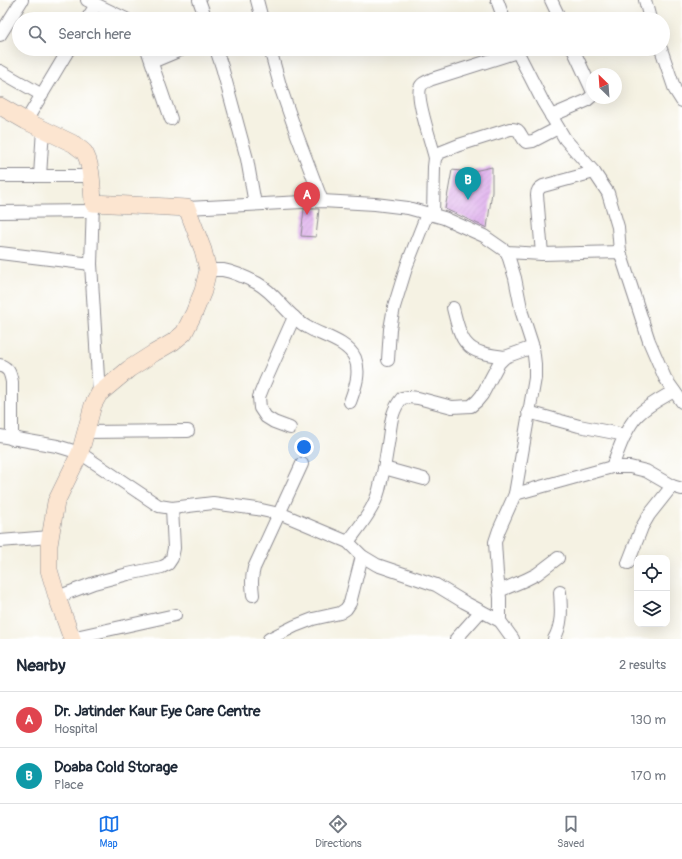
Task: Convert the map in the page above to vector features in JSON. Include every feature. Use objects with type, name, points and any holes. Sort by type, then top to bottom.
[{"type":"street","points":[[14,12],[22,0]]},
{"type":"street","points":[[199,0],[203,12]]},
{"type":"street","points":[[257,0],[260,12]]},
{"type":"street","points":[[497,0],[501,12]]},
{"type":"street","points":[[551,0],[557,12]]},
{"type":"street","points":[[645,0],[648,12]]},
{"type":"street","points":[[91,12],[97,3],[113,12]]},
{"type":"street","points":[[0,35],[12,16]]},
{"type":"street","points":[[26,121],[65,56]]},
{"type":"street","points":[[150,56],[171,119]]},
{"type":"street","points":[[152,62],[166,56]]},
{"type":"street","points":[[218,56],[248,159],[255,204]]},
{"type":"street","points":[[272,56],[283,96],[322,201]]},
{"type":"street","points":[[388,360],[390,328],[394,307],[407,265],[430,215],[435,158],[420,103],[420,87],[423,83],[432,79],[501,56]]},
{"type":"street","points":[[519,56],[542,102],[565,139],[594,172],[608,194],[618,227],[620,252],[649,341],[665,378],[682,402]]},
{"type":"street","points":[[576,56],[586,77]]},
{"type":"street","points":[[663,56],[675,90],[682,101]]},
{"type":"street","points":[[0,71],[42,95]]},
{"type":"street","points":[[551,116],[586,101]]},
{"type":"street","points":[[0,106],[80,148],[88,160],[93,207],[91,264],[99,394]]},
{"type":"street","points":[[435,158],[439,153],[448,149],[510,128],[517,129],[526,142],[533,141],[558,128]]},
{"type":"street","points":[[40,176],[43,129]]},
{"type":"street","points":[[542,254],[537,191],[539,188],[594,172]]},
{"type":"street","points":[[0,176],[90,176]]},
{"type":"street","points":[[0,212],[93,207],[187,208],[322,201],[375,204],[408,208],[444,218],[484,236],[507,252],[542,254],[620,252]]},
{"type":"street","points":[[176,615],[72,638],[49,570],[49,545],[56,502],[80,453],[93,405],[99,394],[130,369],[184,333],[203,291],[208,270],[187,208]]},
{"type":"street","points":[[500,621],[496,542],[499,530],[515,494],[535,378],[533,347],[522,313],[515,278],[507,252]]},
{"type":"street","points":[[0,253],[91,264]]},
{"type":"street","points":[[208,270],[223,270],[240,275],[257,283],[270,292],[294,318],[307,327],[344,345],[350,350],[355,357],[358,375],[350,402]]},
{"type":"street","points":[[453,308],[466,344],[482,353],[506,357]]},
{"type":"street","points":[[290,428],[274,422],[266,417],[260,408],[260,397],[264,382],[294,318]]},
{"type":"street","points":[[348,542],[375,502],[384,468],[390,423],[394,408],[402,398],[418,398],[452,407],[471,406],[482,395],[499,363],[506,357],[533,347]]},
{"type":"street","points":[[0,365],[6,368],[11,374],[12,438]]},
{"type":"street","points":[[612,467],[625,434],[639,414],[674,391]]},
{"type":"street","points":[[528,412],[580,426],[625,434]]},
{"type":"street","points":[[85,432],[188,431]]},
{"type":"street","points":[[0,436],[57,446],[80,453],[159,506],[172,508],[213,503],[257,509],[279,514],[348,542],[362,556],[377,565],[436,585],[500,621],[513,639]]},
{"type":"street","points":[[253,595],[251,582],[254,568],[302,464]]},
{"type":"street","points":[[515,494],[612,467],[630,467],[646,472],[677,488],[649,515],[642,527],[628,563]]},
{"type":"street","points":[[384,468],[424,479]]},
{"type":"street","points":[[57,597],[94,583],[162,567],[168,564],[172,558],[174,548],[172,508]]},
{"type":"street","points":[[0,541],[50,536]]},
{"type":"street","points":[[269,639],[295,626],[313,619],[340,613],[346,609],[350,604],[362,556]]},
{"type":"street","points":[[499,591],[537,574],[558,558]]},
{"type":"street","points":[[554,639],[561,620],[560,592]]},
{"type":"street","points":[[456,639],[481,611]]},
{"type":"building","points":[[492,167],[492,192],[487,228],[445,209],[452,170],[469,172]]},
{"type":"building","points":[[304,209],[319,209],[316,237],[301,236]]},
{"type":"place","name":"Doaba Cold Storage","points":[[468,200]]},
{"type":"place","name":"Dr. Jatinder Kaur Eye Care Centre","points":[[307,215]]}]
